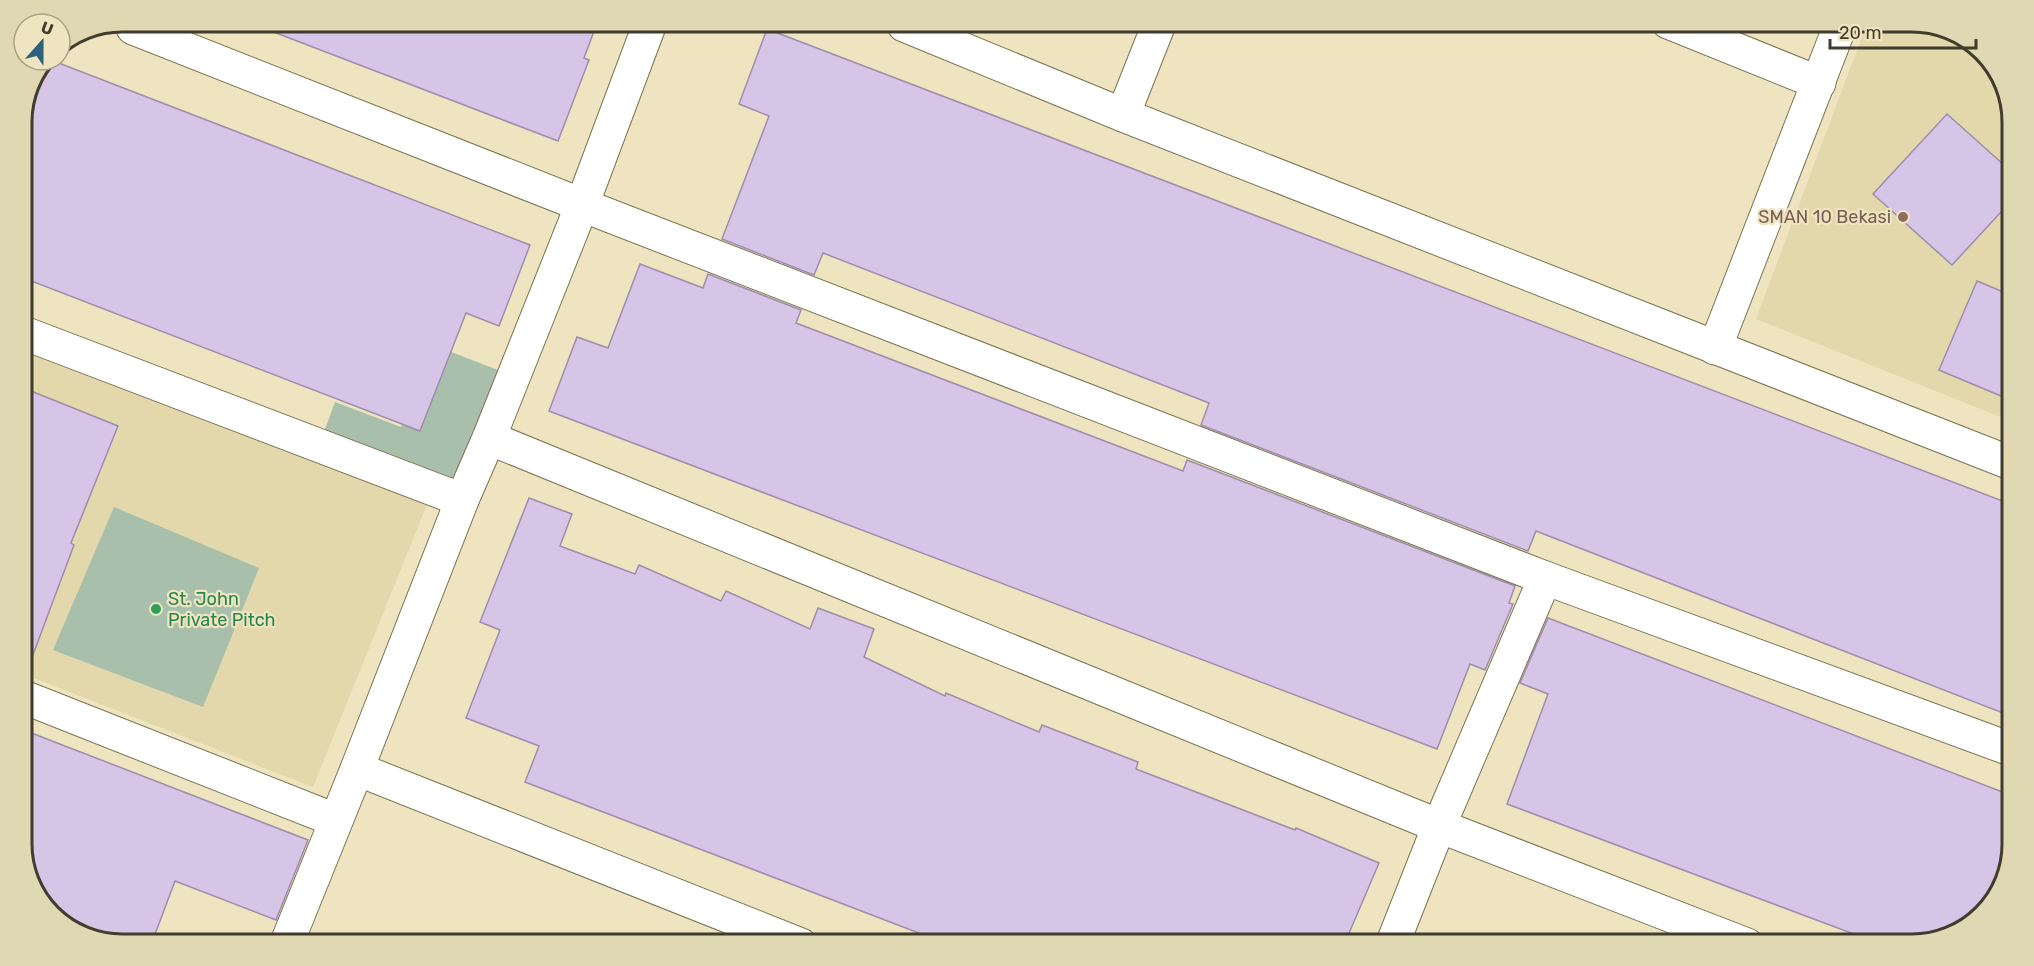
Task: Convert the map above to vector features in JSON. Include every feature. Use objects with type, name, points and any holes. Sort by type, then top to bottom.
[{"type":"street","points":[[143,32],[582,206],[1545,578],[2002,746]]},
{"type":"street","points":[[290,934],[462,500],[582,206],[647,32]]},
{"type":"street","points":[[921,32],[1123,115],[2002,460]]},
{"type":"street","points":[[1123,115],[1156,32]]},
{"type":"street","points":[[1693,32],[1819,83]]},
{"type":"street","points":[[1715,348],[1838,32]]},
{"type":"street","points":[[32,336],[462,500]]},
{"type":"street","points":[[489,438],[1439,826],[1719,934]]},
{"type":"street","points":[[1396,934],[1439,826],[1545,578]]},
{"type":"street","points":[[32,700],[335,820]]},
{"type":"street","points":[[357,769],[773,934]]},
{"type":"shaded area","name":"SMAN 10 Bekasi","points":[[1864,32],[1924,32],[1952,41],[1972,54],[1993,82],[2001,104],[2002,116],[2002,418],[1756,319]]},
{"type":"shaded area","points":[[32,351],[428,502],[313,787],[32,677]]},
{"type":"green space","points":[[433,345],[503,372],[457,492],[321,440],[335,402],[401,427]]},
{"type":"green space","name":"St. John Private Pitch","points":[[114,507],[259,568],[203,707],[53,650]]},
{"type":"building","points":[[274,32],[594,32],[584,58],[589,60],[558,141]]},
{"type":"building","points":[[766,32],[775,32],[2002,501],[2002,713],[1536,531],[1528,551],[1201,425],[1209,403],[823,253],[814,275],[722,239],[769,116],[739,104]]},
{"type":"building","points":[[72,68],[530,245],[499,326],[466,313],[420,431],[32,281],[32,116],[38,87],[47,72],[72,72]]},
{"type":"building","points":[[1947,114],[2002,163],[2002,211],[1952,265],[1873,194]]},
{"type":"building","points":[[640,264],[703,288],[708,274],[801,310],[796,323],[1183,471],[1187,460],[1515,586],[1509,603],[1513,604],[1485,670],[1470,664],[1437,749],[549,411],[577,337],[608,348]]},
{"type":"building","points":[[1977,281],[2002,291],[2002,396],[1939,370]]},
{"type":"building","points":[[32,391],[118,426],[71,543],[74,545],[32,657]]},
{"type":"building","points":[[529,498],[572,514],[560,546],[635,574],[639,565],[721,601],[726,591],[810,629],[818,608],[874,629],[864,657],[945,696],[946,693],[1039,732],[1042,725],[1138,762],[1136,769],[1295,830],[1296,828],[1379,863],[1349,934],[921,934],[525,782],[539,746],[466,718],[500,630],[480,622]]},
{"type":"building","points":[[1548,618],[2002,792],[2002,844],[1998,873],[1980,904],[1952,925],[1924,934],[1854,934],[1507,804],[1548,694],[1520,683]]},
{"type":"building","points":[[32,733],[308,840],[276,920],[175,881],[155,934],[110,934],[98,931],[72,919],[54,904],[41,884],[33,862]]},
{"type":"place","name":"SMAN 10 Bekasi","points":[[1903,217]]},
{"type":"place","name":"St. John Private Pitch","points":[[156,609]]}]
